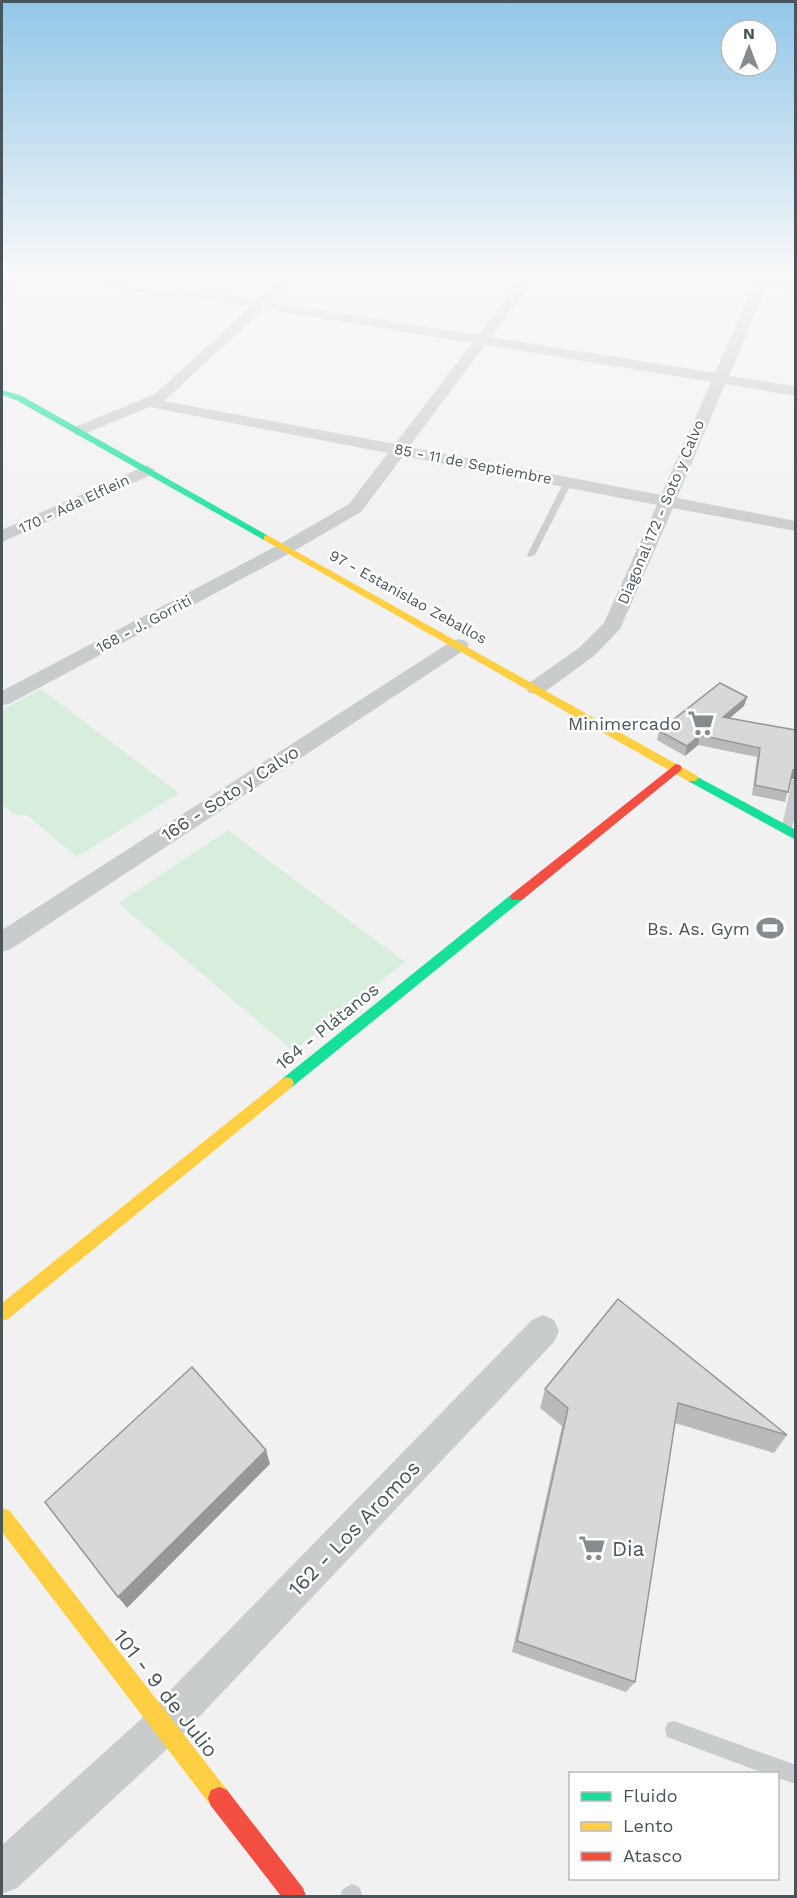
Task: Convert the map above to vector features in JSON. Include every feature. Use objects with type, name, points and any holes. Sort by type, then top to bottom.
[{"type":"street","points":[[78,431],[151,403],[195,364]]},
{"type":"street","name":"168 - J. Gorriti","points":[[2,699],[286,548],[355,508],[466,364]]},
{"type":"street","points":[[629,364],[795,391]]},
{"type":"street","name":"Diagonal 172 - Soto y Calvo","points":[[536,688],[604,638],[613,625],[725,364]]},
{"type":"street","name":"97 - Estanislao Zeballos","points":[[2,392],[19,398],[78,431],[791,834]]},
{"type":"street","name":"85 - 11 de Septiembre","points":[[151,403],[795,526]]},
{"type":"street","name":"170 - Ada Elflein","points":[[2,537],[147,470]]},
{"type":"street","name":"166 - Soto y Calvo","points":[[2,942],[459,645]]},
{"type":"street","name":"164 - Plátanos","points":[[2,1313],[676,768]]},
{"type":"street","name":"162 - Los Aromos","points":[[2,1873],[165,1725],[543,1331]]},
{"type":"street","name":"101 - 9 de Julio","points":[[2,1517],[295,1896]]},
{"type":"lane","points":[[531,555],[568,482]]},
{"type":"lane","points":[[791,834],[795,783]]},
{"type":"lane","points":[[674,1730],[795,1775]]},
{"type":"green space","points":[[41,689],[179,793],[77,857],[28,816],[14,814],[2,804],[2,710]]},
{"type":"green space","points":[[228,830],[405,962],[293,1051],[118,903]]},
{"type":"building","points":[[720,683],[747,697],[723,717],[795,730],[795,769],[788,792],[755,785],[760,748],[700,735],[687,746],[659,731]]},
{"type":"building","name":"Dia","points":[[618,1299],[787,1435],[678,1403],[635,1682],[517,1641],[568,1408],[545,1389]]},
{"type":"building","points":[[192,1367],[266,1450],[118,1597],[45,1502]]},
{"type":"traffic: fast","points":[[2,392],[19,398],[267,538]]},
{"type":"traffic: fast","points":[[692,778],[796,836]]},
{"type":"traffic: fast","points":[[287,1083],[517,897]]},
{"type":"traffic: slow","points":[[267,538],[692,778]]},
{"type":"traffic: slow","points":[[2,1313],[287,1083]]},
{"type":"traffic: slow","points":[[2,1517],[219,1798]]},
{"type":"traffic: jam","points":[[517,897],[676,768]]},
{"type":"traffic: jam","points":[[219,1798],[295,1896]]},
{"type":"place","name":"Minimercado","points":[[701,723]]},
{"type":"place","name":"Bs. As. Gym","points":[[770,928]]},
{"type":"place","name":"Dia","points":[[592,1548]]}]
